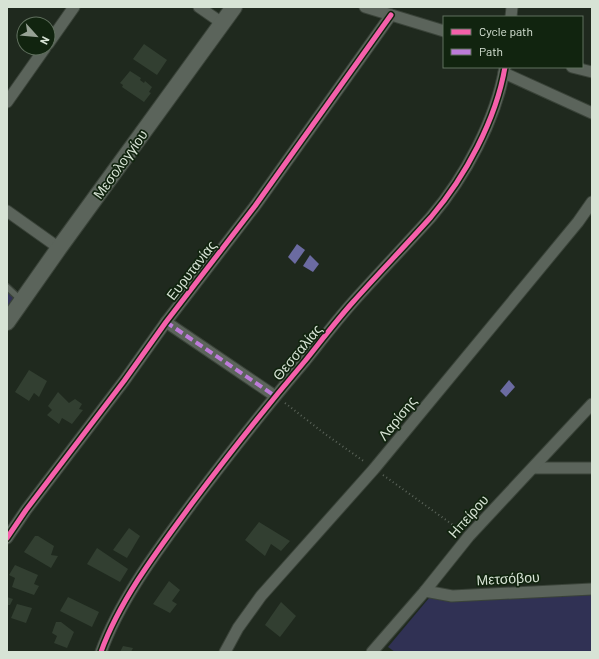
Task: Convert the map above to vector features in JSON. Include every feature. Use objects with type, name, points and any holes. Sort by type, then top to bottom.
[{"type":"street","points":[[56,33],[74,7]]},
{"type":"street","points":[[199,7],[222,23]]},
{"type":"street","name":"Μεσολογγίου","points":[[7,322],[234,7]]},
{"type":"street","points":[[365,7],[443,31]]},
{"type":"street","name":"Ευρυτανίας","points":[[7,538],[26,510],[124,381],[166,322],[255,206],[392,15]]},
{"type":"street","points":[[7,102],[39,56]]},
{"type":"street","points":[[576,68],[592,72]]},
{"type":"street","points":[[504,70],[592,113]]},
{"type":"street","name":"Θεσσαλίας","points":[[101,652],[118,614],[159,548],[214,473],[352,303],[431,217],[447,196],[468,164],[484,132],[496,99],[504,70]]},
{"type":"street","name":"Λαρίσης","points":[[225,652],[238,628],[261,596],[374,469],[578,222],[592,202]]},
{"type":"street","points":[[7,211],[59,248]]},
{"type":"street","points":[[166,322],[276,396]]},
{"type":"street","name":"Ηπείρου","points":[[378,650],[469,536],[592,404]]},
{"type":"street","points":[[533,468],[592,468]]},
{"type":"street","name":"Μετσόβου","points":[[425,591],[452,596],[592,589]]},
{"type":"lane","points":[[7,287],[22,301]]},
{"type":"shaded area","points":[[297,244],[305,250],[295,264],[288,257]]},
{"type":"shaded area","points":[[310,255],[319,264],[313,272],[303,266]]},
{"type":"shaded area","points":[[7,290],[18,297],[7,311]]},
{"type":"shaded area","points":[[509,380],[515,387],[506,397],[500,391]]},
{"type":"shaded area","points":[[592,595],[592,652],[395,652],[388,647],[429,598]]},
{"type":"building","points":[[144,44],[167,60],[157,75],[133,59]]},
{"type":"building","points":[[130,71],[141,78],[140,80],[144,83],[145,81],[152,87],[149,92],[151,93],[144,102],[122,87],[123,85],[120,83]]},
{"type":"building","points":[[29,370],[47,381],[39,397],[34,393],[29,401],[15,392]]},
{"type":"building","points":[[58,392],[69,403],[75,399],[82,404],[79,409],[83,410],[72,424],[62,418],[59,424],[47,415],[52,410],[48,406]]},
{"type":"building","points":[[259,522],[290,541],[281,551],[271,544],[265,556],[245,540]]},
{"type":"building","points":[[129,528],[140,536],[127,558],[113,550]]},
{"type":"building","points":[[35,536],[38,536],[54,546],[51,555],[58,556],[51,568],[24,552]]},
{"type":"building","points":[[97,548],[128,569],[120,582],[87,564]]},
{"type":"building","points":[[15,565],[38,575],[34,584],[39,586],[34,595],[12,587],[15,578],[9,575]]},
{"type":"building","points":[[169,581],[180,590],[172,601],[177,604],[170,613],[153,604]]},
{"type":"building","points":[[7,597],[13,599],[10,605],[7,605]]},
{"type":"building","points":[[68,597],[99,612],[92,627],[60,611]]},
{"type":"building","points":[[281,602],[296,616],[280,637],[265,625]]},
{"type":"building","points":[[17,604],[32,608],[26,623],[11,618]]},
{"type":"building","points":[[56,622],[61,622],[74,632],[67,648],[54,643],[57,636],[52,633]]},
{"type":"building","points":[[123,646],[133,648],[131,652],[120,652]]},
{"type":"marked path","points":[[166,322],[275,396]]},
{"type":"cycle path","points":[[7,538],[26,510],[124,381],[166,322],[255,206],[391,15]]},
{"type":"cycle path","points":[[101,652],[109,632],[142,574],[167,537],[234,448],[362,291],[431,217],[456,184],[487,127],[501,87],[505,68]]}]
